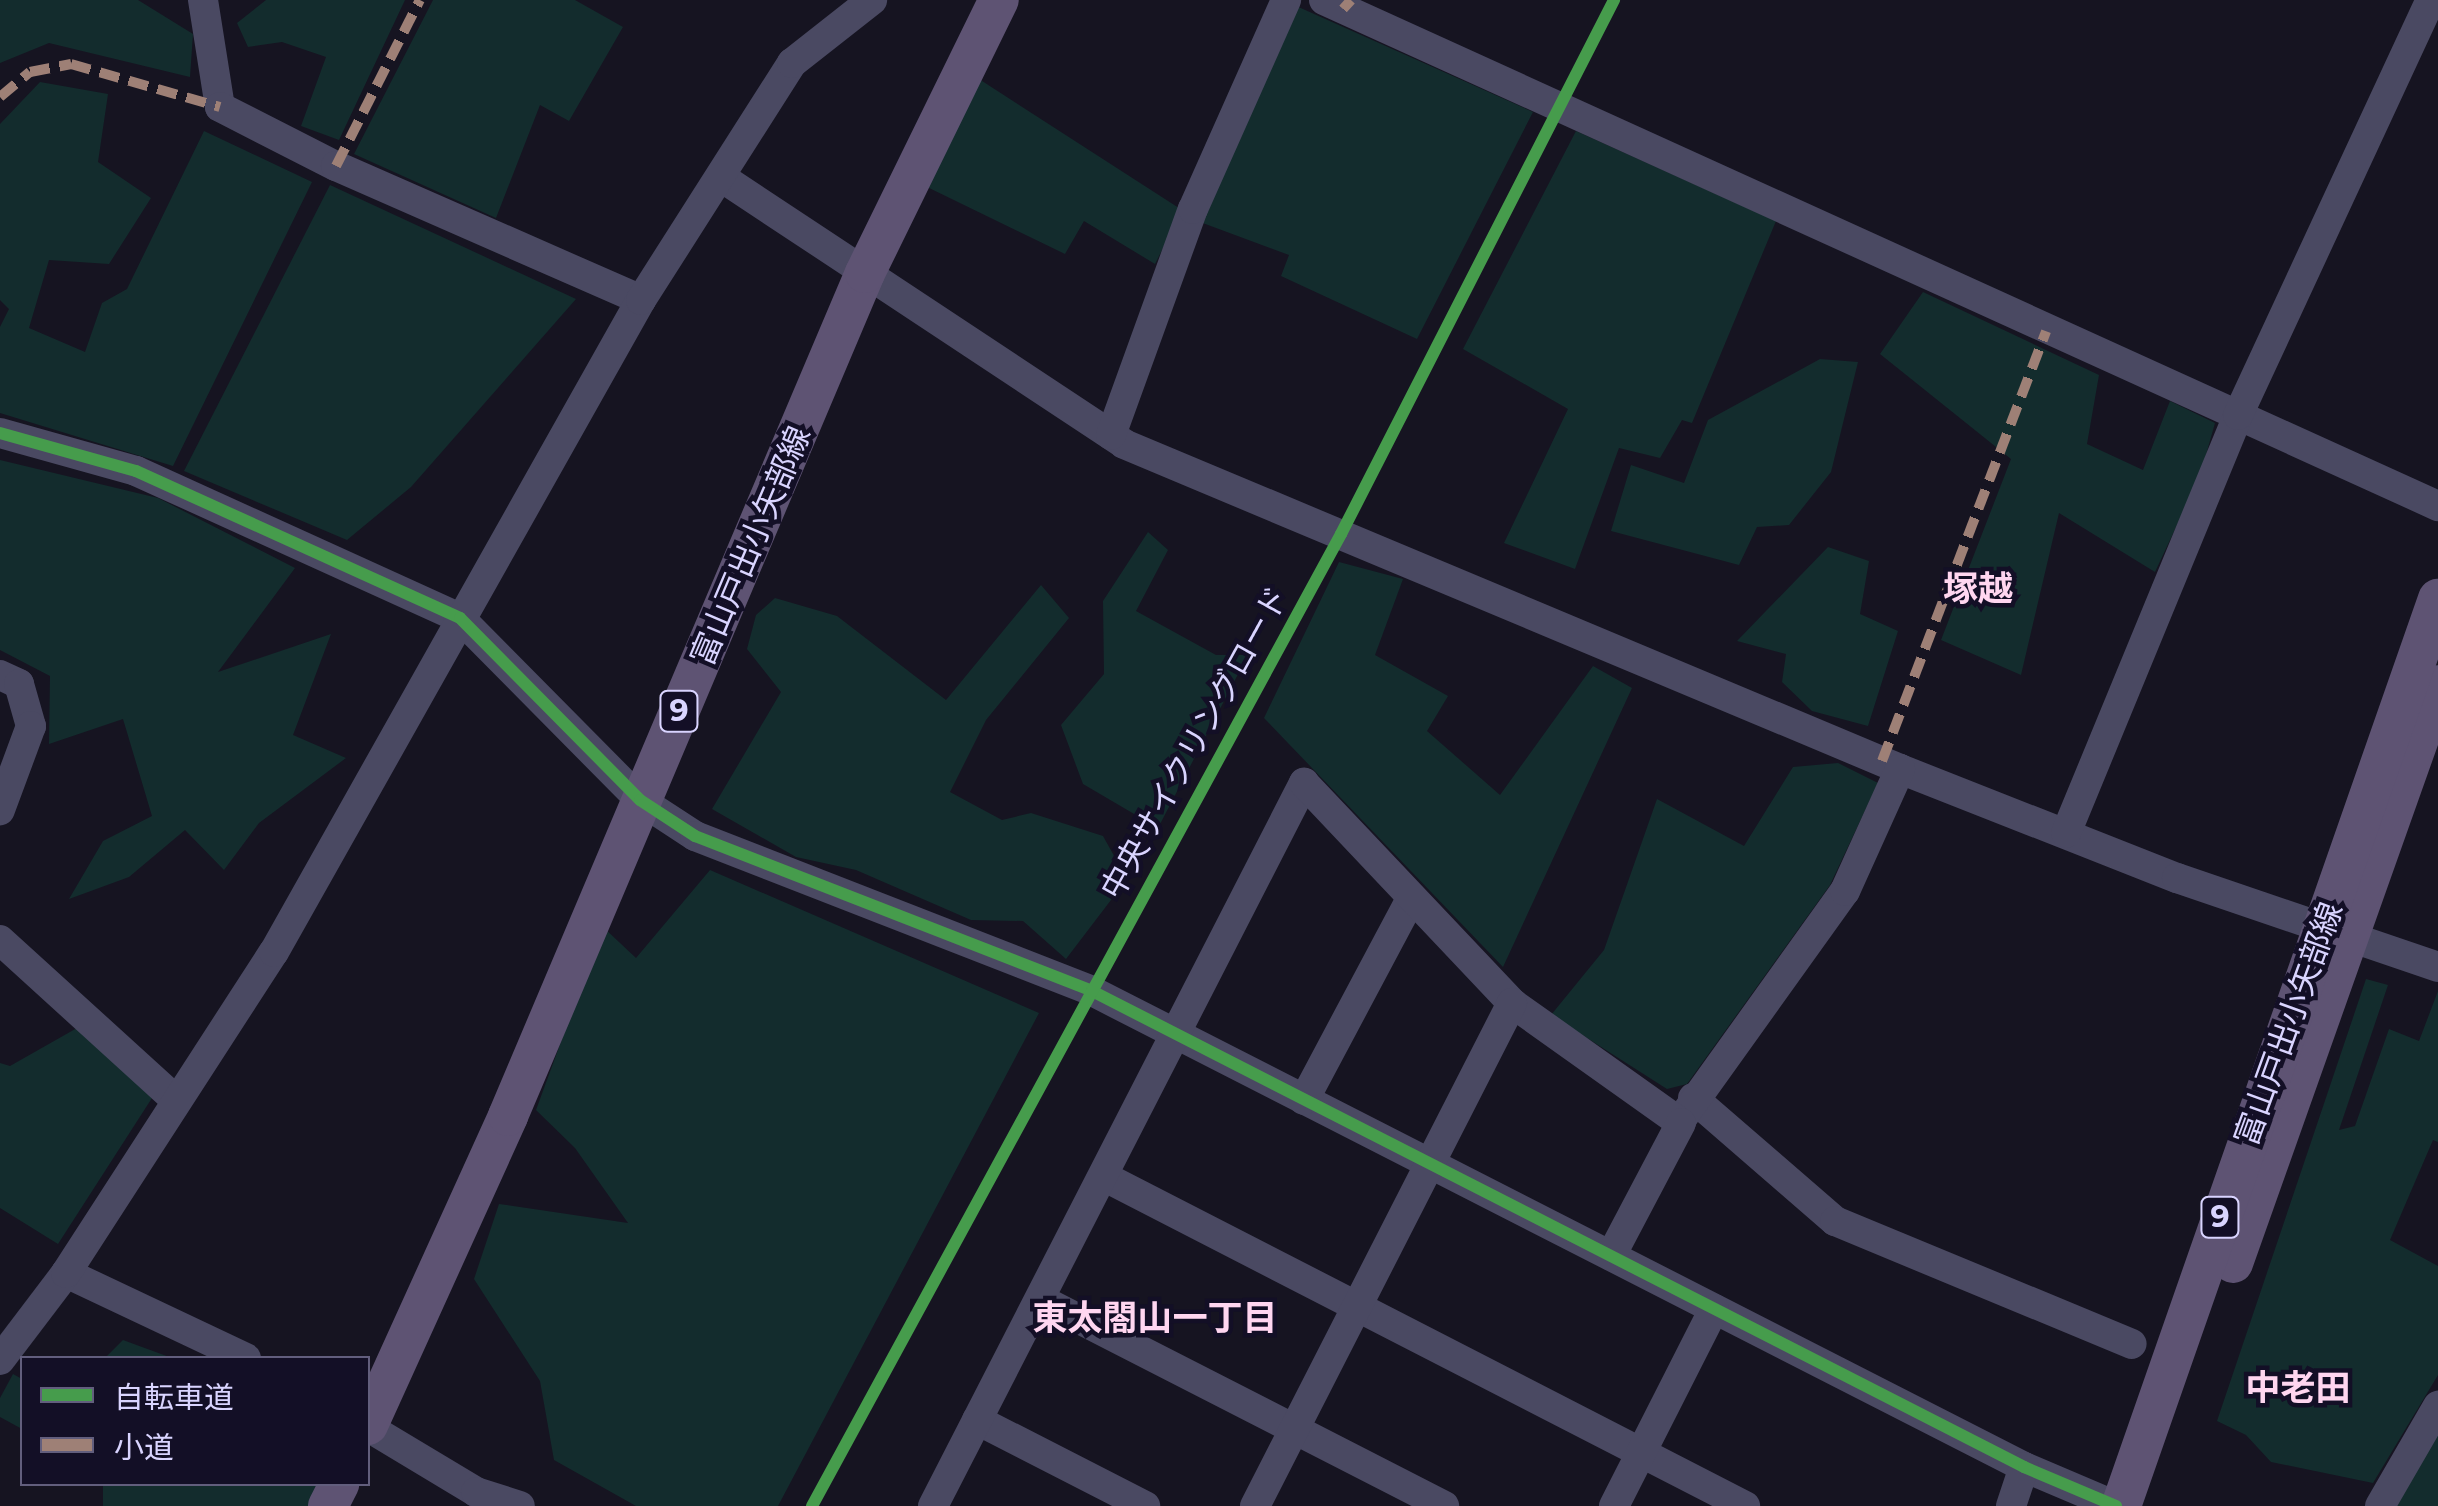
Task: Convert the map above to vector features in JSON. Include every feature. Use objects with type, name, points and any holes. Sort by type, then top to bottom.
[{"type":"main road","name":"富山戸出小矢部線","points":[[370,1422],[508,1116],[865,274],[999,0]]},
{"type":"main road","name":"富山戸出小矢部線","points":[[2145,1506],[2338,932],[2438,600]]},
{"type":"main road","name":"富山戸出小矢部線","points":[[2119,1506],[2338,932],[2438,685]]},
{"type":"street","points":[[202,0],[220,107],[336,166],[641,300]]},
{"type":"street","points":[[0,1360],[66,1273],[175,1099],[274,952],[641,300],[792,63],[872,0]]},
{"type":"street","points":[[1111,435],[1193,209],[1286,0]]},
{"type":"street","points":[[1324,0],[2438,506]]},
{"type":"street","points":[[2066,833],[2238,415],[2430,0]]},
{"type":"street","points":[[721,177],[1111,435],[1900,769],[2438,967]]},
{"type":"street","points":[[0,433],[136,472],[460,618],[640,800],[696,836],[1092,991],[2024,1467],[2119,1506]]},
{"type":"street","points":[[0,674],[18,684],[31,726],[0,810]]},
{"type":"street","points":[[1612,1256],[1686,1110],[1845,890],[1900,769]]},
{"type":"street","points":[[934,1506],[1304,783],[1512,1003],[1686,1110],[1835,1221],[2132,1344]]},
{"type":"street","points":[[1304,1100],[1412,899]]},
{"type":"street","points":[[0,940],[175,1099]]},
{"type":"street","points":[[1256,1506],[1512,1003]]},
{"type":"street","points":[[1103,1176],[1745,1506]]},
{"type":"street","points":[[66,1273],[242,1356]]},
{"type":"street","points":[[1040,1299],[1444,1506]]},
{"type":"street","points":[[1614,1506],[1714,1308]]},
{"type":"street","points":[[2380,1506],[2438,1406]]},
{"type":"street","points":[[978,1420],[1146,1506]]},
{"type":"street","points":[[370,1427],[476,1492],[520,1506]]},
{"type":"street","points":[[2011,1506],[2024,1467]]},
{"type":"green space","points":[[0,0],[138,0],[193,34],[190,77],[49,43],[0,63]]},
{"type":"green space","points":[[266,0],[405,0],[339,140],[301,126],[326,57],[282,42],[248,47],[237,23]]},
{"type":"green space","points":[[433,0],[575,0],[623,27],[569,121],[540,105],[496,218],[354,154]]},
{"type":"green space","points":[[1294,5],[1533,112],[1417,339],[1281,276],[1289,255],[1200,222]]},
{"type":"green space","points":[[979,79],[1182,210],[1155,264],[1084,221],[1065,254],[925,186]]},
{"type":"green space","points":[[40,82],[108,94],[98,162],[151,198],[109,264],[49,260],[29,328],[85,352],[102,303],[127,289],[204,131],[312,182],[173,466],[0,413],[0,327],[9,309],[0,300],[0,124]]},
{"type":"green space","points":[[1576,131],[1776,221],[1692,423],[1682,420],[1660,458],[1619,448],[1575,569],[1504,543],[1568,409],[1463,349]]},
{"type":"green space","points":[[330,185],[576,299],[411,487],[347,540],[184,471]]},
{"type":"green space","points":[[1923,292],[2099,375],[2087,444],[2143,470],[2170,401],[2215,423],[2200,476],[2155,572],[2059,513],[2021,675],[1941,640],[2011,459],[1880,354]]},
{"type":"green space","points":[[1820,359],[1858,362],[1831,472],[1789,525],[1757,527],[1739,565],[1611,531],[1631,465],[1684,483],[1708,420]]},
{"type":"green space","points":[[0,460],[158,498],[295,568],[218,672],[331,634],[293,735],[346,758],[259,823],[224,870],[185,830],[129,877],[69,899],[103,841],[152,816],[123,719],[49,744],[50,676],[0,650]]},
{"type":"green space","points":[[1148,532],[1168,550],[1136,611],[1216,655],[1248,655],[1158,828],[1083,784],[1061,725],[1104,674],[1103,601]]},
{"type":"green space","points":[[1828,547],[1869,561],[1860,614],[1898,631],[1868,726],[1812,711],[1782,682],[1786,654],[1737,641]]},
{"type":"green space","points":[[1339,562],[1403,579],[1375,655],[1448,696],[1427,731],[1500,795],[1593,666],[1632,688],[1503,967],[1264,718]]},
{"type":"green space","points":[[1041,585],[1069,618],[986,720],[950,792],[1002,820],[1031,813],[1103,836],[1127,879],[1066,959],[1023,921],[971,920],[856,870],[796,857],[712,809],[781,692],[747,649],[756,615],[775,598],[837,616],[946,700]]},
{"type":"green space","points":[[1838,763],[1878,783],[1830,885],[1687,1084],[1667,1089],[1551,1015],[1604,950],[1657,799],[1744,846],[1793,767]]},
{"type":"green space","points":[[710,870],[1039,1013],[778,1506],[636,1506],[554,1460],[540,1381],[474,1279],[499,1204],[628,1223],[575,1148],[536,1110],[603,927],[636,958]]},
{"type":"green space","points":[[2366,979],[2388,985],[2339,1130],[2355,1126],[2389,1029],[2419,1041],[2438,991],[2438,1142],[2433,1140],[2390,1240],[2438,1266],[2438,1375],[2373,1483],[2271,1462],[2246,1435],[2217,1421]]},
{"type":"green space","points":[[77,1028],[152,1098],[58,1244],[0,1208],[0,1063],[10,1066]]},
{"type":"green space","points":[[123,1340],[167,1356],[107,1356]]},
{"type":"green space","points":[[13,1374],[20,1378],[20,1428],[0,1417],[0,1398]]},
{"type":"green space","points":[[2438,1424],[2438,1506],[2390,1506]]},
{"type":"green space","points":[[103,1486],[320,1486],[320,1506],[103,1506]]},
{"type":"marked path","points":[[336,166],[420,0]]},
{"type":"marked path","points":[[1343,9],[1351,0]]},
{"type":"marked path","points":[[0,97],[30,72],[71,64],[220,107]]},
{"type":"marked path","points":[[1882,761],[2046,331]]},
{"type":"cycle path","name":"中央サイクリングロード","points":[[812,1506],[1341,534],[1614,0]]},
{"type":"cycle path","points":[[0,433],[136,471],[460,618],[640,800],[695,836],[1092,991],[2024,1467],[2116,1506]]},
{"type":"district","name":"塚越","points":[[1978,589]]},
{"type":"district","name":"東太閤山一丁目","points":[[1155,1318]]},
{"type":"district","name":"中老田","points":[[2298,1388]]}]
